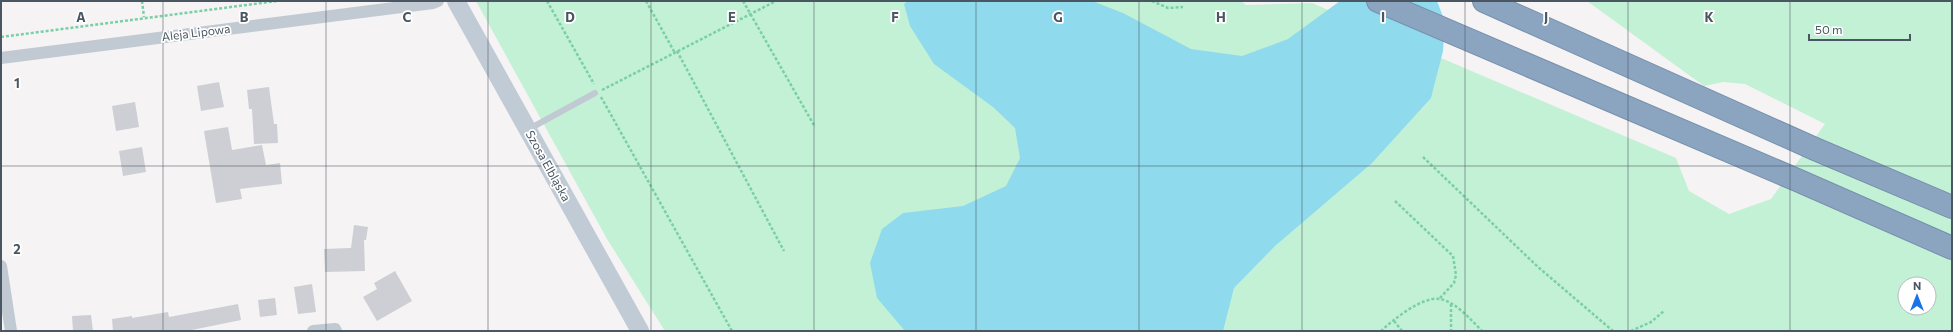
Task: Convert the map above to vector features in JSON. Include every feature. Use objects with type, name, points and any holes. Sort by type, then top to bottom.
[{"type":"highway","points":[[1378,1],[1790,176],[1952,248]]},
{"type":"highway","points":[[1484,1],[1807,146],[1952,208]]},
{"type":"main road","name":"Szosa Elbląska","points":[[456,1],[640,331]]},
{"type":"street","name":"Aleja Lipowa","points":[[1,58],[434,4],[438,1]]},
{"type":"street","points":[[1,266],[11,331]]},
{"type":"street","points":[[313,331],[335,329],[336,331]]},
{"type":"lane","points":[[528,130],[596,93]]},
{"type":"path","points":[[142,1],[144,17]]},
{"type":"path","points":[[1,37],[144,17],[277,1]]},
{"type":"path","points":[[547,1],[596,93],[732,331]]},
{"type":"path","points":[[646,1],[676,52],[784,251]]},
{"type":"path","points":[[744,1],[815,128]]},
{"type":"path","points":[[596,93],[776,1]]},
{"type":"path","points":[[1152,1],[1168,8],[1183,7]]},
{"type":"path","points":[[1423,157],[1538,267],[1613,331]]},
{"type":"path","points":[[1395,201],[1453,256],[1456,270],[1454,283],[1439,299]]},
{"type":"path","points":[[1381,331],[1394,320],[1416,306],[1430,299],[1439,299],[1451,304],[1470,318],[1482,331]]},
{"type":"path","points":[[1451,304],[1451,331]]},
{"type":"path","points":[[1630,331],[1651,322],[1664,311]]},
{"type":"path","points":[[1394,320],[1402,331]]},
{"type":"green space","points":[[476,1],[1241,1],[1246,5],[1312,3],[1676,158],[1689,191],[1729,214],[1771,199],[1825,124],[1745,84],[1723,82],[1704,86],[1587,1],[1952,1],[1952,331],[665,331],[607,239]]},
{"type":"water","points":[[908,1],[1092,1],[1123,13],[1191,49],[1242,56],[1288,39],[1340,1],[1437,1],[1445,22],[1443,51],[1431,98],[1372,163],[1275,246],[1234,288],[1223,331],[905,331],[877,298],[870,263],[882,229],[903,213],[963,206],[1006,186],[1020,158],[1015,128],[993,107],[934,64],[910,26],[904,4]]},
{"type":"building","points":[[219,82],[224,107],[201,111],[197,86]]},
{"type":"building","points":[[269,87],[274,124],[277,124],[278,143],[254,144],[252,109],[249,109],[247,90]]},
{"type":"building","points":[[135,102],[139,127],[116,131],[112,106]]},
{"type":"building","points":[[228,127],[232,150],[262,145],[266,165],[280,163],[282,184],[240,189],[242,199],[216,203],[204,131]]},
{"type":"building","points":[[142,147],[146,172],[123,176],[119,151]]},
{"type":"building","points":[[354,225],[368,227],[366,240],[364,240],[365,271],[325,272],[324,249],[351,248]]},
{"type":"building","points":[[395,271],[412,301],[377,321],[363,297],[377,289],[374,283]]},
{"type":"building","points":[[312,284],[316,312],[298,314],[294,287]]},
{"type":"building","points":[[275,298],[277,315],[260,317],[258,300]]},
{"type":"building","points":[[238,304],[241,320],[187,331],[113,331],[112,319],[132,316],[132,318],[168,312],[169,317]]},
{"type":"building","points":[[91,315],[93,331],[73,331],[72,316]]}]
